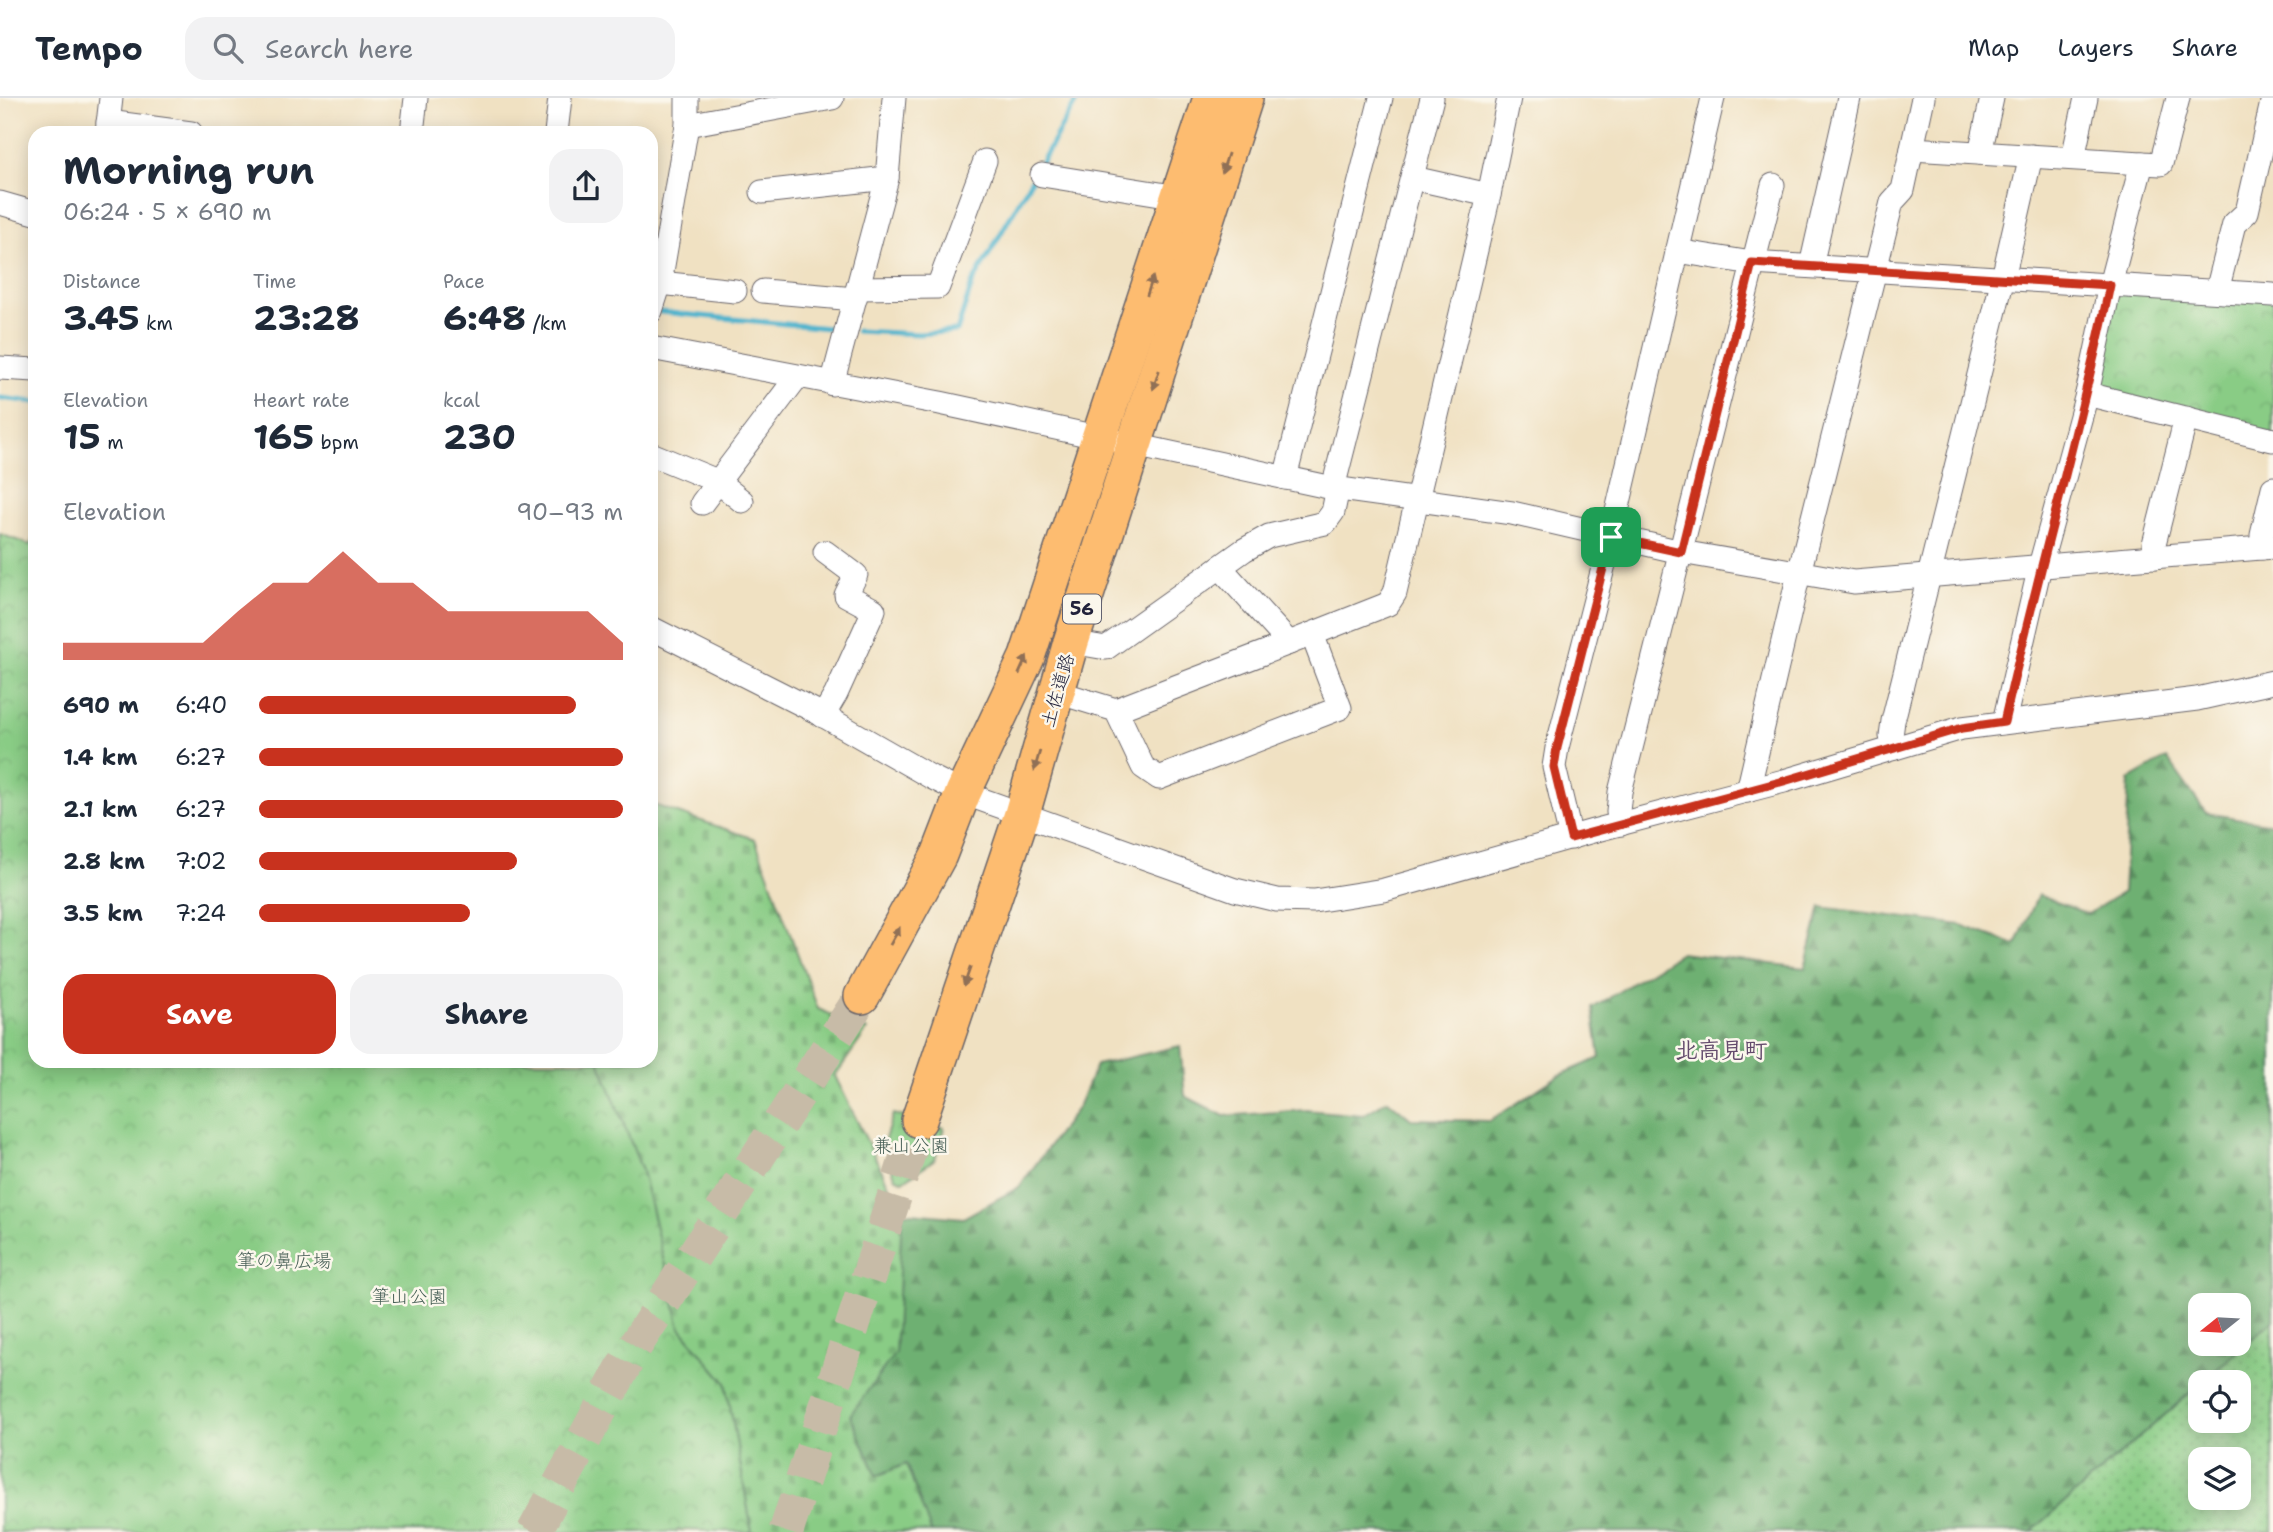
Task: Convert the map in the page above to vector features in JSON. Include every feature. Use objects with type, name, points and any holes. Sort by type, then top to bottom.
[{"type":"highway","name":"土佐道路","points":[[862,996],[939,855],[963,793],[1027,657],[1211,98]]},
{"type":"highway","name":"土佐道路","points":[[919,1120],[1023,814],[1071,642],[1245,98]]},
{"type":"street","points":[[108,126],[111,98]]},
{"type":"street","points":[[413,126],[416,98]]},
{"type":"street","points":[[557,126],[560,98]]},
{"type":"street","points":[[658,289],[687,125],[687,98]]},
{"type":"street","points":[[832,384],[887,178],[894,98]]},
{"type":"street","points":[[1286,478],[1381,98]]},
{"type":"street","points":[[1071,642],[1106,648],[1244,550],[1269,536],[1325,523],[1333,512],[1336,488],[1432,98]]},
{"type":"street","points":[[1057,692],[1116,710],[1388,604],[1395,593],[1489,195],[1509,98]]},
{"type":"street","points":[[1571,838],[1554,767],[1557,748],[1611,537],[1713,98]]},
{"type":"street","points":[[1811,266],[1849,98]]},
{"type":"street","points":[[1748,791],[1799,573],[1892,202],[1903,190],[1923,98]]},
{"type":"street","points":[[1980,153],[1992,98]]},
{"type":"street","points":[[2073,158],[2086,98]]},
{"type":"street","points":[[1912,149],[2161,164],[2178,98]]},
{"type":"street","points":[[2217,291],[2234,224],[2247,212],[2273,98]]},
{"type":"street","points":[[687,125],[819,99]]},
{"type":"street","points":[[1894,748],[1891,736],[1893,721],[2031,156]]},
{"type":"street","points":[[763,291],[856,293],[937,287],[985,161]]},
{"type":"street","points":[[2004,722],[2040,566],[2087,394],[2110,285],[2142,163]]},
{"type":"street","points":[[1042,175],[1179,197]]},
{"type":"street","points":[[762,192],[887,178]]},
{"type":"street","points":[[1413,178],[1489,195]]},
{"type":"street","points":[[1621,824],[1618,812],[1620,792],[1773,185]]},
{"type":"street","points":[[0,203],[28,211]]},
{"type":"street","points":[[1677,251],[1752,263],[2273,295]]},
{"type":"street","points":[[660,283],[735,291]]},
{"type":"street","points":[[658,349],[940,403],[1134,447],[1336,488],[1512,513],[1681,552],[1854,582],[2268,548],[2262,535],[2273,488]]},
{"type":"street","points":[[0,368],[28,370]]},
{"type":"street","points":[[702,503],[797,377]]},
{"type":"street","points":[[2087,394],[2273,440]]},
{"type":"street","points":[[2155,557],[2154,544],[2186,418]]},
{"type":"street","points":[[658,457],[716,481],[742,501]]},
{"type":"street","points":[[823,716],[836,694],[874,610],[846,595],[856,575],[825,552]]},
{"type":"street","points":[[1220,567],[1289,643]]},
{"type":"street","points":[[658,632],[823,716],[963,793],[1235,890],[1277,900],[1314,901],[1384,890],[1748,791],[1962,728],[2197,699],[2273,682]]},
{"type":"street","points":[[1116,710],[1143,767],[1159,778],[1340,708],[1312,634]]},
{"type":"green space","points":[[2116,292],[2273,299],[2273,435],[2097,388]]},
{"type":"green space","name":"筆山公園","points":[[0,534],[28,544],[28,1068],[602,1068],[642,1171],[680,1328],[726,1383],[752,1532],[0,1532]]},
{"type":"green space","points":[[2167,758],[2206,813],[2273,824],[2273,1320],[2251,1339],[2251,1293],[2188,1293],[2188,1356],[2232,1356],[2216,1370],[2188,1370],[2188,1394],[2031,1532],[931,1532],[906,1464],[877,1476],[850,1415],[895,1353],[902,1212],[963,1218],[1019,1187],[1078,1107],[1096,1065],[1180,1046],[1185,1096],[1224,1116],[1306,1110],[1363,1115],[1388,1100],[1411,1119],[1490,1121],[1558,1076],[1600,1058],[1593,1008],[1680,953],[1805,968],[1821,907],[1961,925],[2016,945],[2038,895],[2088,914],[2123,892],[2129,780]]},
{"type":"green space","points":[[658,806],[755,839],[818,1009],[867,1030],[835,1076],[902,1212],[895,1353],[850,1415],[877,1476],[906,1464],[931,1532],[752,1532],[726,1383],[680,1328],[642,1171],[602,1068],[658,1068]]},
{"type":"green space","name":"兼山公園","points":[[893,1114],[944,1128],[935,1159],[903,1181],[895,1177],[884,1142]]},
{"type":"green space","points":[[2273,1320],[2273,1532],[2031,1532],[2188,1395],[2188,1433],[2251,1433],[2251,1370],[2216,1370],[2232,1356],[2251,1356],[2251,1339]]},
{"type":"waterway","points":[[857,331],[919,334],[957,331],[972,284],[1078,98]]},
{"type":"waterway","points":[[660,312],[839,329]]},
{"type":"waterway","points":[[0,398],[28,401]]},
{"type":"tunnel","points":[[534,1532],[633,1349],[862,996]]},
{"type":"tunnel","points":[[786,1532],[919,1120]]},
{"type":"district","name":"北高見町","points":[[1721,1050]]},
{"type":"route","points":[[1752,263],[2110,285],[2087,394],[2040,566],[2004,722],[1962,728],[1784,781],[1571,838],[1554,767],[1611,537],[1681,552],[1752,263]]},
{"type":"park label","name":"筆の鼻広場","points":[[284,1260]]}]
